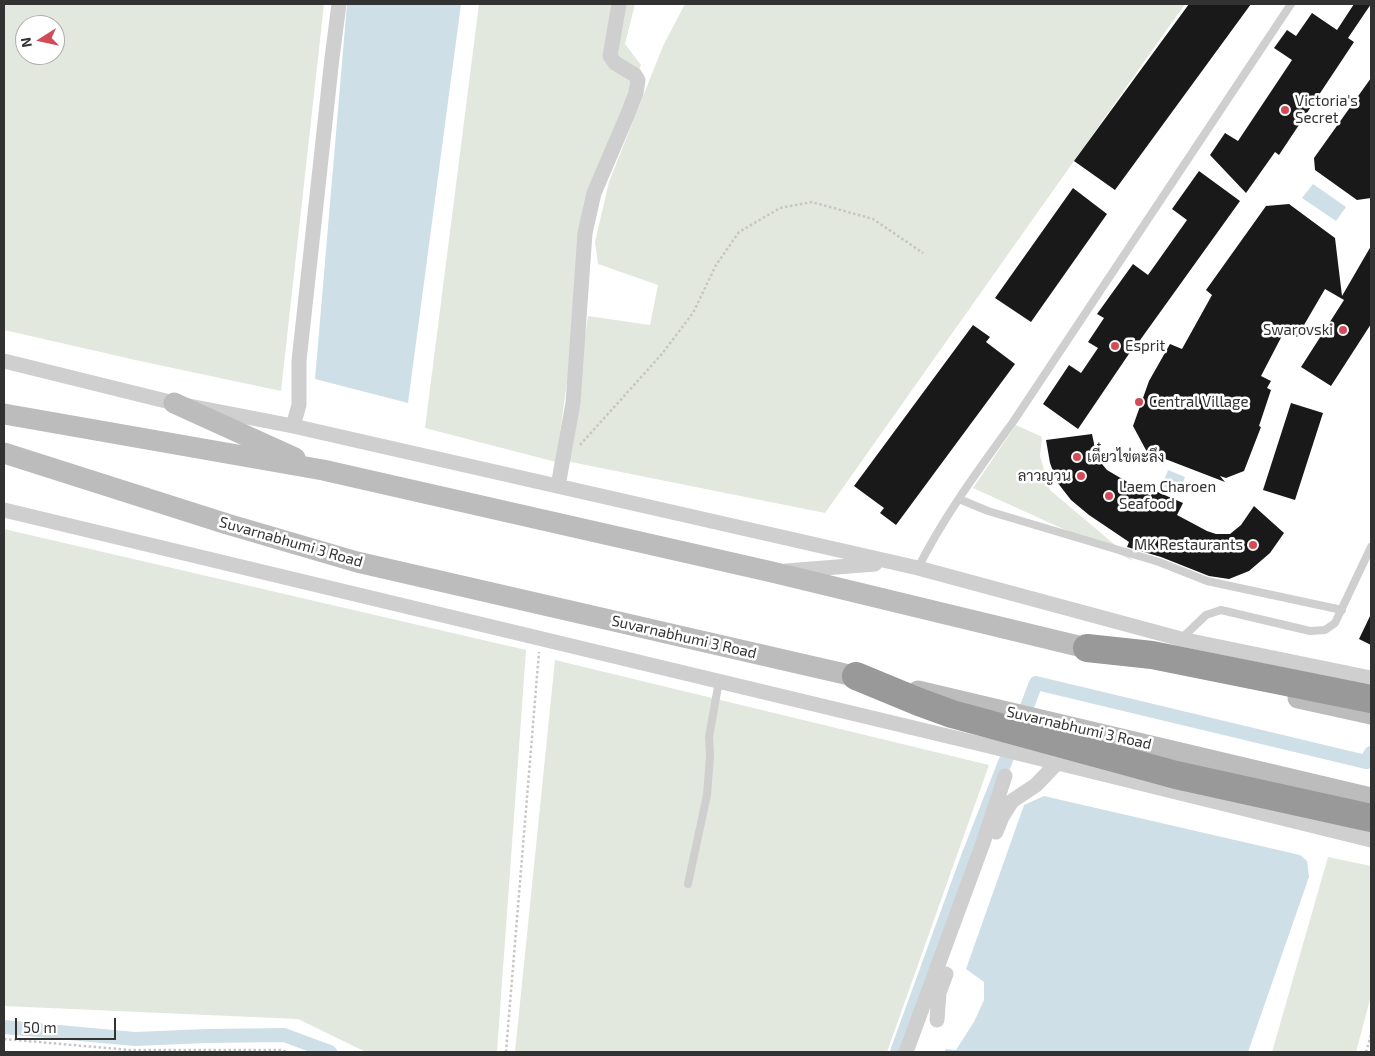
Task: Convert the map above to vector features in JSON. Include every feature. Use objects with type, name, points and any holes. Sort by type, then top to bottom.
[{"type":"highway","points":[[1087,648],[1152,655],[1370,709]]},
{"type":"highway","points":[[856,676],[919,702],[999,728],[1176,775],[1371,818]]},
{"type":"main road","points":[[174,403],[323,470]]},
{"type":"main road","points":[[4,414],[323,470],[772,572],[1087,648]]},
{"type":"main road","name":"Suvarnabhumi 3 Road","points":[[4,453],[227,524],[358,562],[856,676]]},
{"type":"main road","name":"Suvarnabhumi 3 Road","points":[[1041,739],[1371,798]]},
{"type":"street","points":[[293,426],[299,405],[299,361],[339,4]]},
{"type":"street","points":[[558,486],[573,403],[584,233],[594,193],[636,93],[638,80],[635,75],[614,63],[610,56],[619,4]]},
{"type":"street","points":[[4,361],[174,403],[293,426],[889,563],[918,568],[1181,640],[1371,678]]},
{"type":"street","points":[[4,510],[718,681],[999,728]]},
{"type":"street","points":[[772,572],[889,563]]},
{"type":"street","points":[[1041,739],[1056,763],[1371,840]]},
{"type":"street","points":[[937,1020],[939,992],[1002,817],[1012,802],[1036,785],[1056,763]]},
{"type":"street","points":[[906,1052],[983,843],[1005,776]]},
{"type":"lane","points":[[918,568],[930,544],[959,499],[1013,422],[1291,4]]},
{"type":"lane","points":[[959,499],[988,511],[1159,562],[1207,580],[1342,610]]},
{"type":"lane","points":[[1181,640],[1206,615],[1221,610],[1310,630],[1325,630],[1335,623],[1371,547]]},
{"type":"lane","points":[[688,884],[707,795],[710,756],[709,737],[718,681]]},
{"type":"path","points":[[562,465],[661,355],[693,313],[716,265],[739,232],[780,208],[812,202],[873,218],[923,253]]},
{"type":"path","points":[[506,1052],[540,638]]},
{"type":"path","points":[[1366,1052],[1371,1035]]},
{"type":"path","points":[[4,1039],[130,1050],[281,1050],[288,1052]]},
{"type":"shaded area","points":[[4,4],[324,4],[281,391],[4,330]]},
{"type":"shaded area","points":[[347,4],[461,4],[408,403],[315,379]]},
{"type":"shaded area","points":[[479,4],[635,4],[625,44],[641,65],[595,178],[556,462],[425,428]]},
{"type":"shaded area","points":[[685,4],[1185,4],[825,513],[566,461],[588,316],[650,325],[658,285],[598,264],[595,242],[609,182],[663,46]]},
{"type":"shaded area","points":[[1313,184],[1346,207],[1336,221],[1302,198]]},
{"type":"shaded area","points":[[1016,425],[1042,437],[1040,456],[1050,490],[1134,561],[973,488]]},
{"type":"shaded area","points":[[1168,470],[1185,477],[1179,493],[1162,486]]},
{"type":"shaded area","points":[[4,529],[526,650],[497,1052],[366,1052],[298,1019],[4,1006]]},
{"type":"shaded area","points":[[555,660],[989,765],[887,1052],[515,1052]]},
{"type":"shaded area","points":[[1044,796],[1300,855],[1307,861],[1309,877],[1248,1052],[944,1052],[946,1049],[956,1050],[974,1022],[984,1000],[984,982],[966,969],[1024,805]]},
{"type":"shaded area","points":[[1328,857],[1371,866],[1371,996],[1356,1052],[1272,1052]]},
{"type":"building","points":[[1189,4],[1251,4],[1115,190],[1074,161]]},
{"type":"building","points":[[1354,4],[1371,4],[1348,38],[1354,42],[1279,155],[1275,152],[1246,193],[1210,155],[1225,133],[1238,141],[1292,60],[1274,48],[1287,30],[1296,36],[1312,13],[1337,30]]},
{"type":"building","points":[[1371,78],[1371,198],[1357,200],[1315,170],[1314,158]]},
{"type":"building","points":[[1199,171],[1240,201],[1137,342],[1078,429],[1043,404],[1069,365],[1081,373],[1098,348],[1088,342],[1104,318],[1097,314],[1133,264],[1148,275],[1187,220],[1172,209]]},
{"type":"building","points":[[1073,188],[1107,214],[1031,322],[995,298]]},
{"type":"building","points":[[1289,204],[1335,238],[1342,296],[1371,246],[1371,324],[1331,386],[1301,367],[1344,300],[1325,289],[1297,337],[1285,330],[1261,376],[1271,381],[1267,388],[1271,390],[1259,426],[1261,427],[1244,471],[1226,478],[1220,476],[1225,482],[1147,452],[1133,426],[1149,381],[1170,344],[1182,349],[1212,295],[1206,290],[1266,206]]},
{"type":"building","points":[[973,325],[990,337],[986,342],[1015,364],[896,525],[880,513],[884,508],[854,486]]},
{"type":"building","points":[[1291,403],[1323,413],[1295,500],[1263,490]]},
{"type":"building","points":[[1092,434],[1097,458],[1107,470],[1151,496],[1153,490],[1183,503],[1177,515],[1207,531],[1216,534],[1230,534],[1241,525],[1254,506],[1284,533],[1270,553],[1249,571],[1229,579],[1209,576],[1161,557],[1127,547],[1129,542],[1089,515],[1071,500],[1057,482],[1050,463],[1046,440]]},
{"type":"building","points":[[1371,614],[1371,645],[1359,639]]},
{"type":"waterway","points":[[1021,722],[1036,683],[1366,762],[1371,753]]},
{"type":"waterway","points":[[897,1052],[969,854],[1013,742]]},
{"type":"waterway","points":[[4,1027],[135,1039],[284,1035],[330,1052]]},
{"type":"place","name":"Victoria's Secret","points":[[1285,110]]},
{"type":"place","name":"Swarovski","points":[[1343,330]]},
{"type":"place","name":"Esprit","points":[[1115,346]]},
{"type":"place","name":"Central Village","points":[[1139,402]]},
{"type":"place","name":"เตี๋ยวไข่ตะลึง","points":[[1077,457]]},
{"type":"place","name":"ลาวญวน","points":[[1081,476]]},
{"type":"place","name":"Laem Charoen Seafood","points":[[1109,496]]},
{"type":"place","name":"MK Restaurants","points":[[1253,545]]}]
